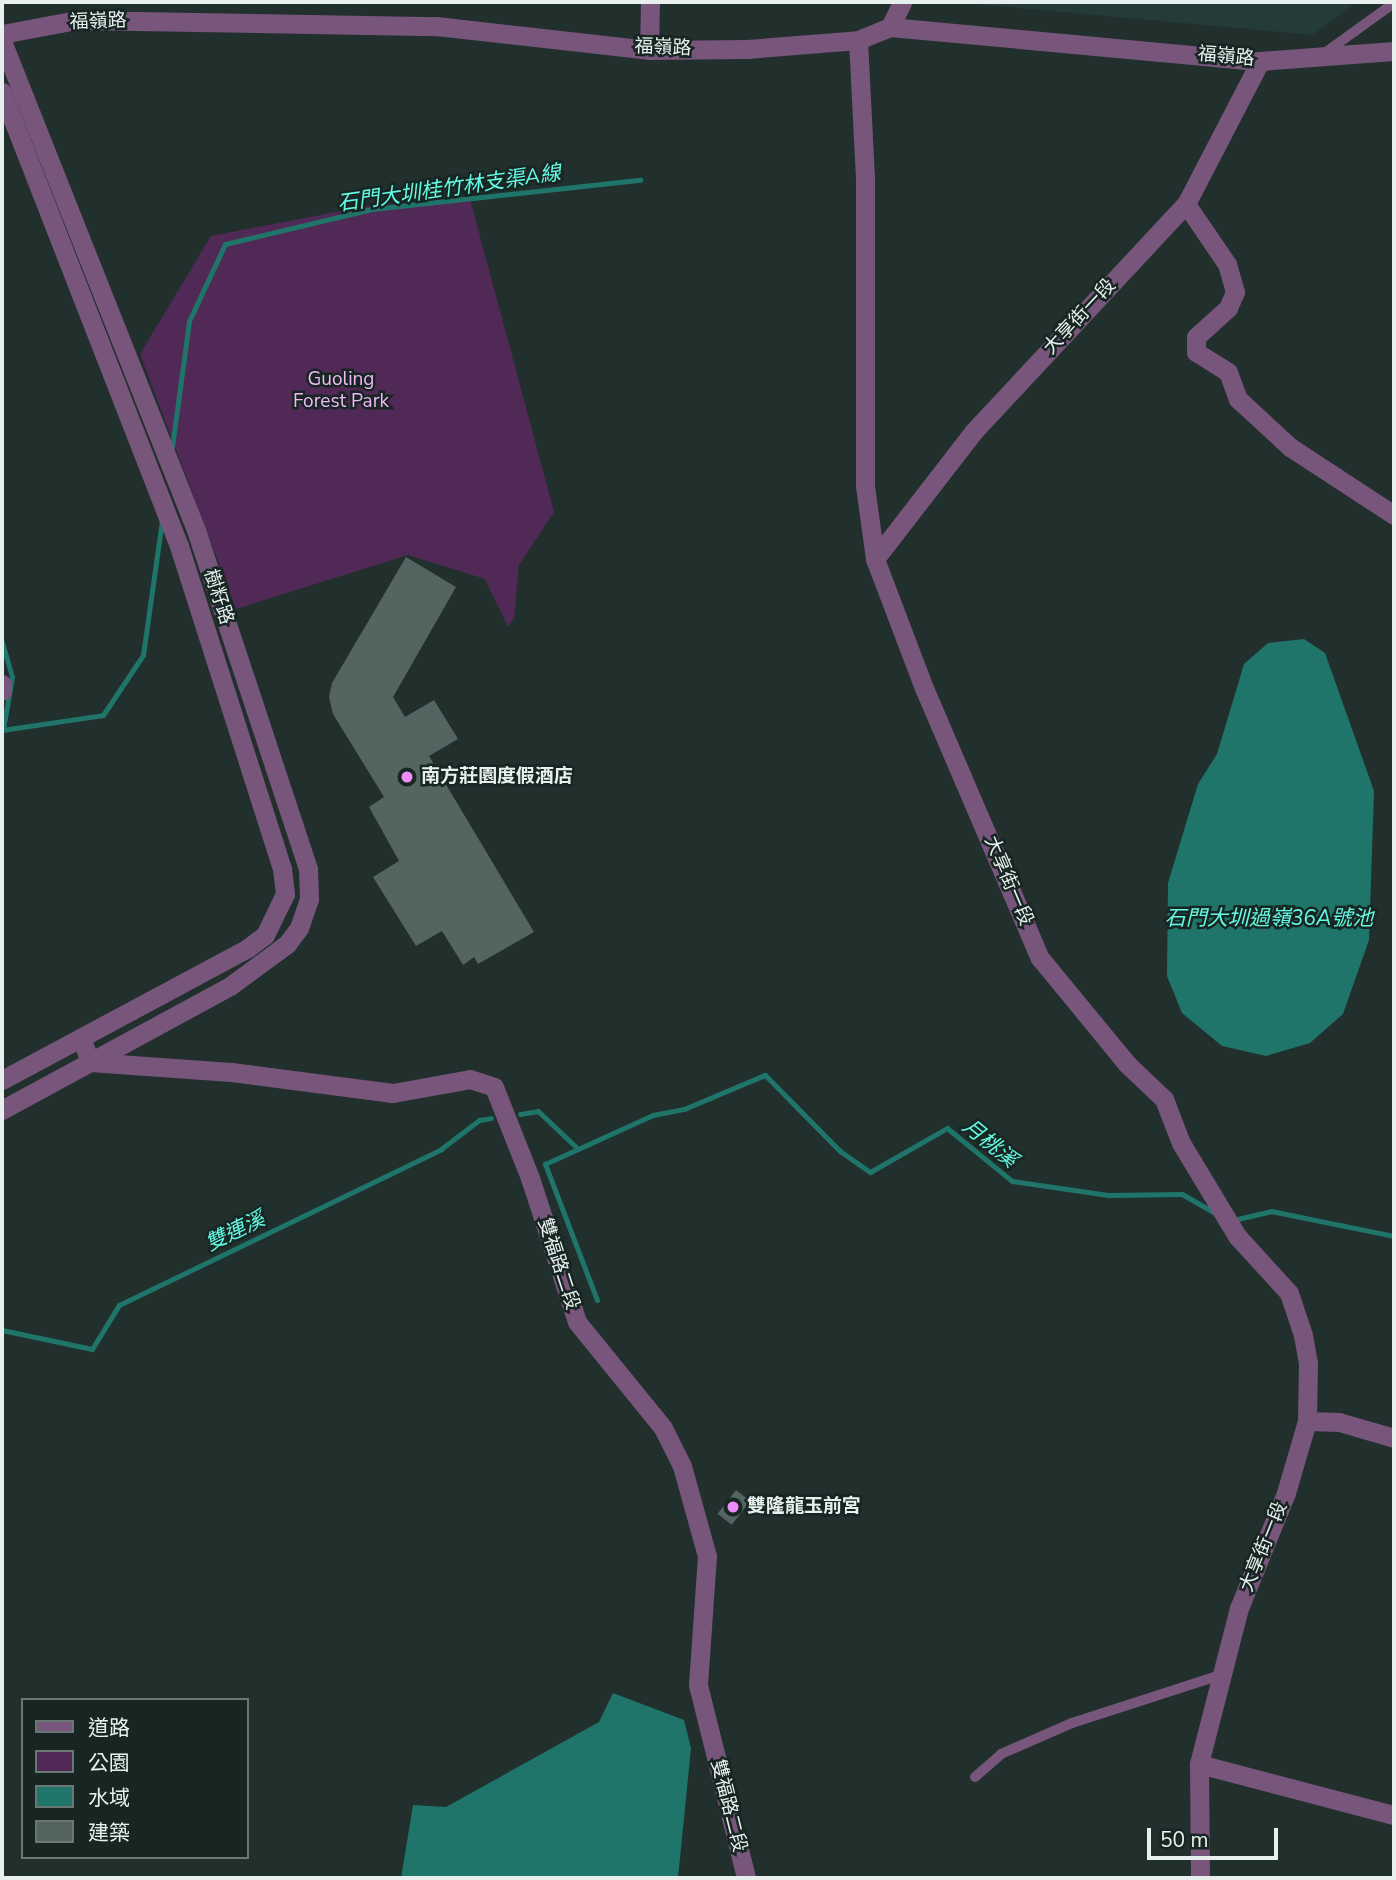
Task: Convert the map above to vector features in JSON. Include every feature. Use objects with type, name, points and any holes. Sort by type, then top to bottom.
[{"type":"street","points":[[649,50],[650,2]]},
{"type":"street","points":[[890,27],[902,2]]},
{"type":"street","name":"福嶺路","points":[[2,34],[77,20],[436,26],[649,50],[747,49],[858,40],[890,27],[1260,61],[1322,54],[1394,51]]},
{"type":"street","name":"大享街一段","points":[[858,40],[864,178],[865,486],[875,559],[924,688],[1040,958],[1127,1064],[1155,1086],[1196,1169],[1237,1236],[1279,1277],[1296,1308],[1308,1362],[1307,1421],[1286,1493],[1239,1608],[1199,1764],[1200,1878]]},
{"type":"street","name":"樹籽路","points":[[2,41],[196,530],[308,869],[309,899],[299,928],[287,944],[230,986],[2,1110]]},
{"type":"street","name":"大享街一段","points":[[875,559],[974,431],[1186,204],[1260,61]]},
{"type":"street","name":"樹籽路","points":[[2,92],[179,546],[282,869],[285,894],[265,935],[248,948],[82,1040],[2,1080]]},
{"type":"street","points":[[1186,204],[1227,264],[1235,292],[1228,308],[1196,337],[1196,352],[1228,372],[1238,399],[1290,447],[1394,515]]},
{"type":"street","points":[[2,684],[2,691]]},
{"type":"street","points":[[82,1040],[90,1062]]},
{"type":"street","name":"雙福路二段","points":[[90,1062],[231,1072],[393,1093],[470,1079],[494,1087],[530,1178],[576,1322],[663,1428],[682,1466],[707,1556],[698,1685],[747,1878]]},
{"type":"street","points":[[1307,1421],[1339,1422],[1394,1438]]},
{"type":"street","points":[[1199,1764],[1394,1815]]},
{"type":"lane","points":[[1322,54],[1394,3]]},
{"type":"lane","points":[[975,1777],[1002,1754],[1072,1723],[1222,1674]]},
{"type":"shaded area","points":[[952,2],[1357,2],[1313,35]]},
{"type":"green space","name":"Guoling Forest Park","points":[[470,199],[554,512],[519,565],[514,618],[508,627],[485,579],[408,555],[236,609],[140,354],[211,236],[367,206]]},
{"type":"water","name":"石門大圳過嶺36A號池","points":[[1304,639],[1325,653],[1374,791],[1369,940],[1343,1014],[1310,1043],[1266,1056],[1222,1046],[1182,1013],[1167,976],[1168,883],[1198,784],[1217,754],[1244,664],[1268,643]]},
{"type":"water","points":[[613,1693],[684,1720],[691,1748],[678,1878],[401,1878],[413,1805],[446,1807],[599,1722]]},
{"type":"building","name":"南方莊園度假酒店","points":[[406,557],[456,587],[393,697],[405,717],[434,700],[458,739],[429,756],[534,932],[478,964],[474,957],[463,965],[442,931],[416,946],[373,877],[399,861],[369,807],[384,797],[333,714],[329,697],[332,683]]},
{"type":"building","name":"雙隆龍玉前宮","points":[[736,1490],[750,1501],[732,1525],[718,1514]]},
{"type":"waterway","name":"石門大圳桂竹林支渠A線","points":[[172,447],[189,321],[225,244],[372,209],[640,180]]},
{"type":"waterway","name":"石門大圳桂竹林支渠A線","points":[[2,730],[103,715],[143,655],[162,519]]},
{"type":"waterway","points":[[2,642],[12,677],[3,729]]},
{"type":"waterway","name":"月桃溪","points":[[597,1300],[545,1164],[653,1115],[684,1109],[765,1075],[840,1151],[870,1172],[947,1128],[1012,1181],[1108,1195],[1182,1194],[1215,1213]]},
{"type":"waterway","name":"雙連溪","points":[[520,1114],[538,1111],[576,1147]]},
{"type":"waterway","name":"雙連溪","points":[[2,1330],[92,1349],[119,1305],[441,1149],[479,1120],[491,1118]]},
{"type":"waterway","name":"月桃溪","points":[[1233,1220],[1271,1211],[1394,1236]]},
{"type":"place","name":"南方莊園度假酒店","points":[[407,777]]},
{"type":"place","name":"雙隆龍玉前宮","points":[[733,1507]]}]
